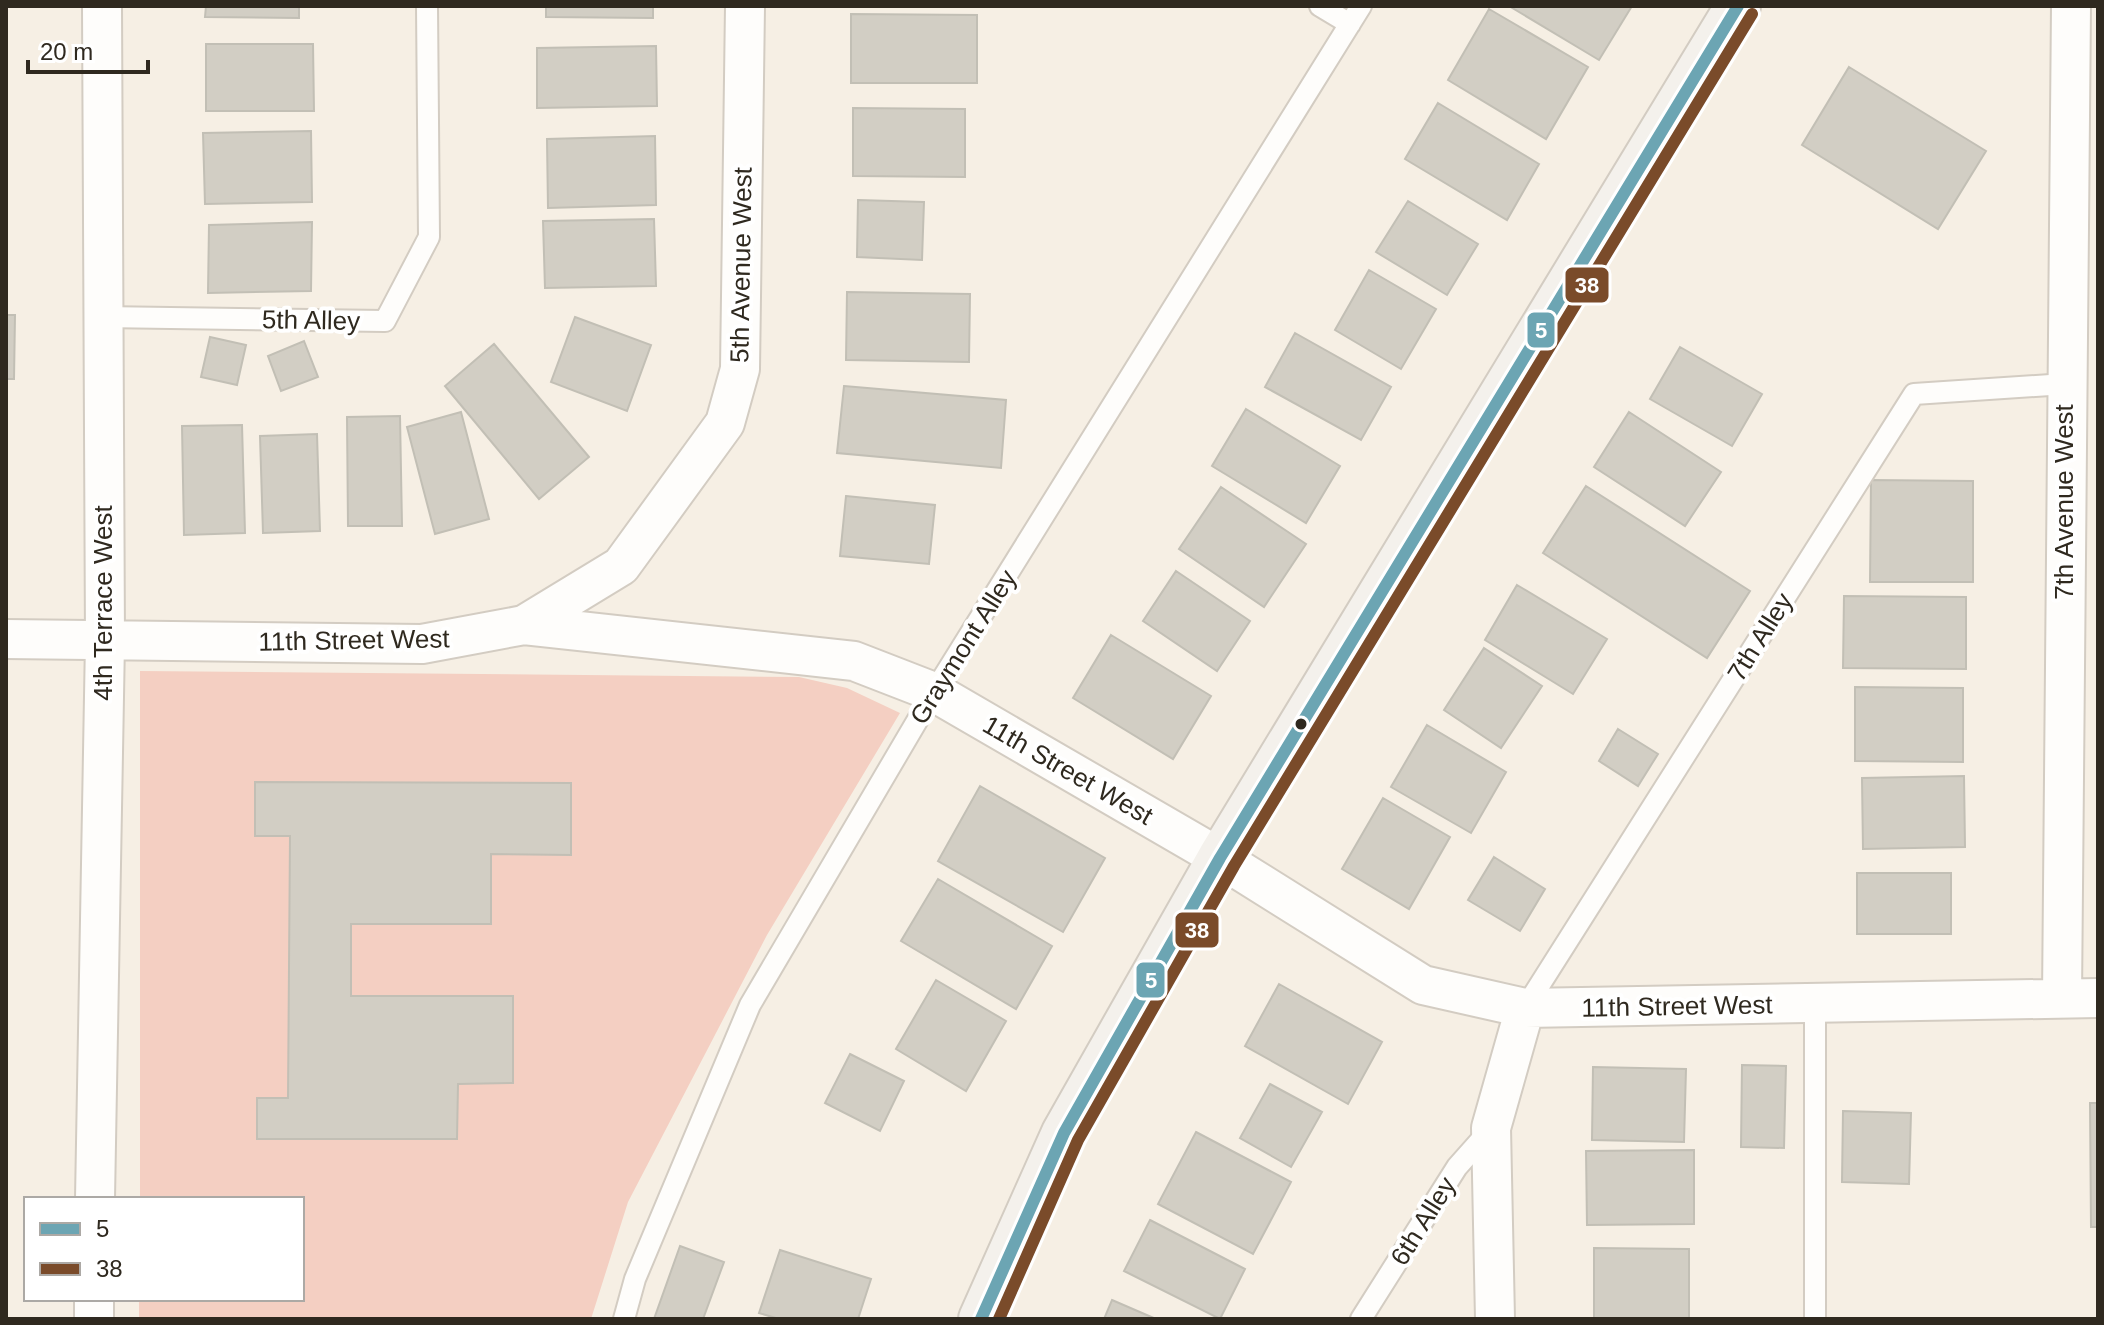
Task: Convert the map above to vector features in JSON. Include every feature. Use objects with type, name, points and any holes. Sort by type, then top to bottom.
[{"type":"main road","points":[[981,1319],[1064,1133],[1220,858],[1738,6]]},
{"type":"street","name":"4th Terrace West","points":[[95,1197],[105,641],[102,6]]},
{"type":"street","name":"5th Avenue West","points":[[524,625],[621,566],[725,423],[740,369],[745,6]]},
{"type":"street","name":"7th Avenue West","points":[[2071,6],[2065,384],[2080,998]]},
{"type":"street","name":"11th Street West","points":[[6,639],[422,644],[524,625],[854,661],[934,692],[1220,858],[1423,985],[1525,1008],[2080,998]]},
{"type":"street","points":[[1495,1319],[1491,1128],[1525,1008]]},
{"type":"lane","name":"5th Alley","points":[[102,317],[385,321],[429,237],[427,6]]},
{"type":"lane","points":[[1320,6],[1350,24]]},
{"type":"lane","name":"Graymont Alley","points":[[624,1319],[635,1279],[750,1005],[934,692],[1361,6]]},
{"type":"lane","name":"7th Alley","points":[[1525,1008],[1914,394],[2065,384]]},
{"type":"lane","points":[[1815,1004],[1815,1319]]},
{"type":"lane","name":"6th Alley","points":[[1361,1319],[1457,1167],[1491,1128]]},
{"type":"shaded area","points":[[140,671],[799,677],[847,688],[900,713],[767,935],[628,1202],[591,1319],[139,1319],[139,1301],[304,1301],[304,1197],[140,1197]]},
{"type":"building","points":[[206,6],[299,6],[299,18],[205,17]]},
{"type":"building","points":[[546,6],[653,6],[653,18],[546,17]]},
{"type":"building","points":[[1509,6],[1632,6],[1599,60]]},
{"type":"building","points":[[1489,9],[1588,67],[1546,139],[1448,80]]},
{"type":"building","points":[[851,14],[977,15],[977,83],[851,83]]},
{"type":"building","points":[[206,44],[313,44],[314,111],[206,111]]},
{"type":"building","points":[[656,46],[657,106],[537,108],[537,48]]},
{"type":"building","points":[[1849,67],[1986,151],[1938,229],[1802,145]]},
{"type":"building","points":[[1438,103],[1539,164],[1507,220],[1405,159]]},
{"type":"building","points":[[853,108],[965,109],[965,177],[853,176]]},
{"type":"building","points":[[311,131],[312,202],[205,204],[203,133]]},
{"type":"building","points":[[655,136],[656,205],[548,208],[547,139]]},
{"type":"building","points":[[858,200],[924,202],[922,260],[857,257]]},
{"type":"building","points":[[1408,201],[1478,244],[1447,295],[1376,252]]},
{"type":"building","points":[[654,219],[656,286],[545,288],[543,221]]},
{"type":"building","points":[[312,222],[311,291],[208,293],[209,225]]},
{"type":"building","points":[[1369,270],[1436,309],[1401,369],[1335,330]]},
{"type":"building","points":[[847,292],[970,294],[969,362],[846,360]]},
{"type":"building","points":[[6,315],[15,315],[14,379],[6,379]]},
{"type":"building","points":[[575,317],[651,345],[627,411],[551,382]]},
{"type":"building","points":[[1295,333],[1391,387],[1361,440],[1265,387]]},
{"type":"building","points":[[210,337],[246,345],[237,385],[201,377]]},
{"type":"building","points":[[304,341],[318,377],[281,391],[268,356]]},
{"type":"building","points":[[494,344],[589,457],[539,499],[445,386]]},
{"type":"building","points":[[1680,347],[1762,394],[1732,446],[1650,399]]},
{"type":"building","points":[[844,386],[1006,400],[1001,468],[837,453]]},
{"type":"building","points":[[1246,409],[1340,466],[1306,523],[1212,466]]},
{"type":"building","points":[[461,412],[489,519],[435,534],[407,427]]},
{"type":"building","points":[[1629,412],[1721,472],[1685,526],[1594,467]]},
{"type":"building","points":[[400,416],[402,526],[348,526],[347,417]]},
{"type":"building","points":[[242,425],[245,533],[184,535],[182,426]]},
{"type":"building","points":[[317,434],[320,531],[263,533],[260,436]]},
{"type":"building","points":[[1871,480],[1973,481],[1973,582],[1870,582]]},
{"type":"building","points":[[1586,486],[1750,591],[1707,658],[1543,553]]},
{"type":"building","points":[[1221,487],[1306,544],[1264,607],[1179,549]]},
{"type":"building","points":[[846,496],[935,505],[929,564],[840,556]]},
{"type":"building","points":[[1176,571],[1250,621],[1217,671],[1143,621]]},
{"type":"building","points":[[1517,585],[1607,639],[1573,694],[1485,640]]},
{"type":"building","points":[[1844,596],[1966,597],[1966,669],[1843,668]]},
{"type":"building","points":[[1111,635],[1211,696],[1173,759],[1073,698]]},
{"type":"building","points":[[1484,648],[1542,686],[1501,748],[1444,710]]},
{"type":"building","points":[[1855,687],[1963,688],[1963,762],[1855,761]]},
{"type":"building","points":[[1427,725],[1506,772],[1471,833],[1391,787]]},
{"type":"building","points":[[1618,729],[1658,754],[1638,786],[1599,761]]},
{"type":"building","points":[[1964,776],[1965,847],[1863,849],[1862,778]]},
{"type":"building","points":[[255,782],[571,783],[571,855],[491,854],[491,924],[351,924],[351,996],[513,996],[513,1083],[458,1084],[457,1139],[257,1139],[257,1098],[288,1098],[290,836],[255,836]]},
{"type":"building","points":[[980,786],[1105,858],[1063,932],[938,861]]},
{"type":"building","points":[[1383,798],[1450,837],[1409,909],[1342,869]]},
{"type":"building","points":[[1494,857],[1545,889],[1520,931],[1468,900]]},
{"type":"building","points":[[1857,873],[1951,873],[1951,934],[1857,934]]},
{"type":"building","points":[[938,879],[1052,946],[1016,1009],[901,941]]},
{"type":"building","points":[[936,980],[1006,1021],[966,1091],[896,1049]]},
{"type":"building","points":[[1279,984],[1382,1042],[1348,1104],[1245,1046]]},
{"type":"building","points":[[850,1054],[904,1081],[880,1131],[825,1103]]},
{"type":"building","points":[[1742,1065],[1786,1066],[1784,1148],[1741,1147]]},
{"type":"building","points":[[1593,1067],[1686,1069],[1684,1142],[1592,1140]]},
{"type":"building","points":[[1270,1084],[1322,1112],[1291,1167],[1240,1138]]},
{"type":"building","points":[[2090,1103],[2098,1103],[2098,1227],[2091,1227]]},
{"type":"building","points":[[1843,1111],[1911,1113],[1909,1184],[1842,1182]]},
{"type":"building","points":[[1196,1132],[1291,1182],[1253,1254],[1158,1204]]},
{"type":"building","points":[[1694,1150],[1694,1224],[1587,1225],[1586,1151]]},
{"type":"building","points":[[1150,1220],[1245,1269],[1220,1319],[1124,1271]]},
{"type":"building","points":[[680,1246],[724,1262],[703,1319],[654,1319]]},
{"type":"building","points":[[1594,1248],[1689,1249],[1689,1319],[1594,1319]]},
{"type":"building","points":[[780,1250],[871,1279],[858,1319],[779,1319],[759,1313]]},
{"type":"building","points":[[1112,1300],[1156,1319],[1104,1319]]},
{"type":"transit line","name":"5","points":[[981,1319],[1064,1133],[1220,858],[1738,6]]},
{"type":"transit line","name":"38","points":[[999,1319],[1078,1140],[1234,866],[1752,14]]}]
